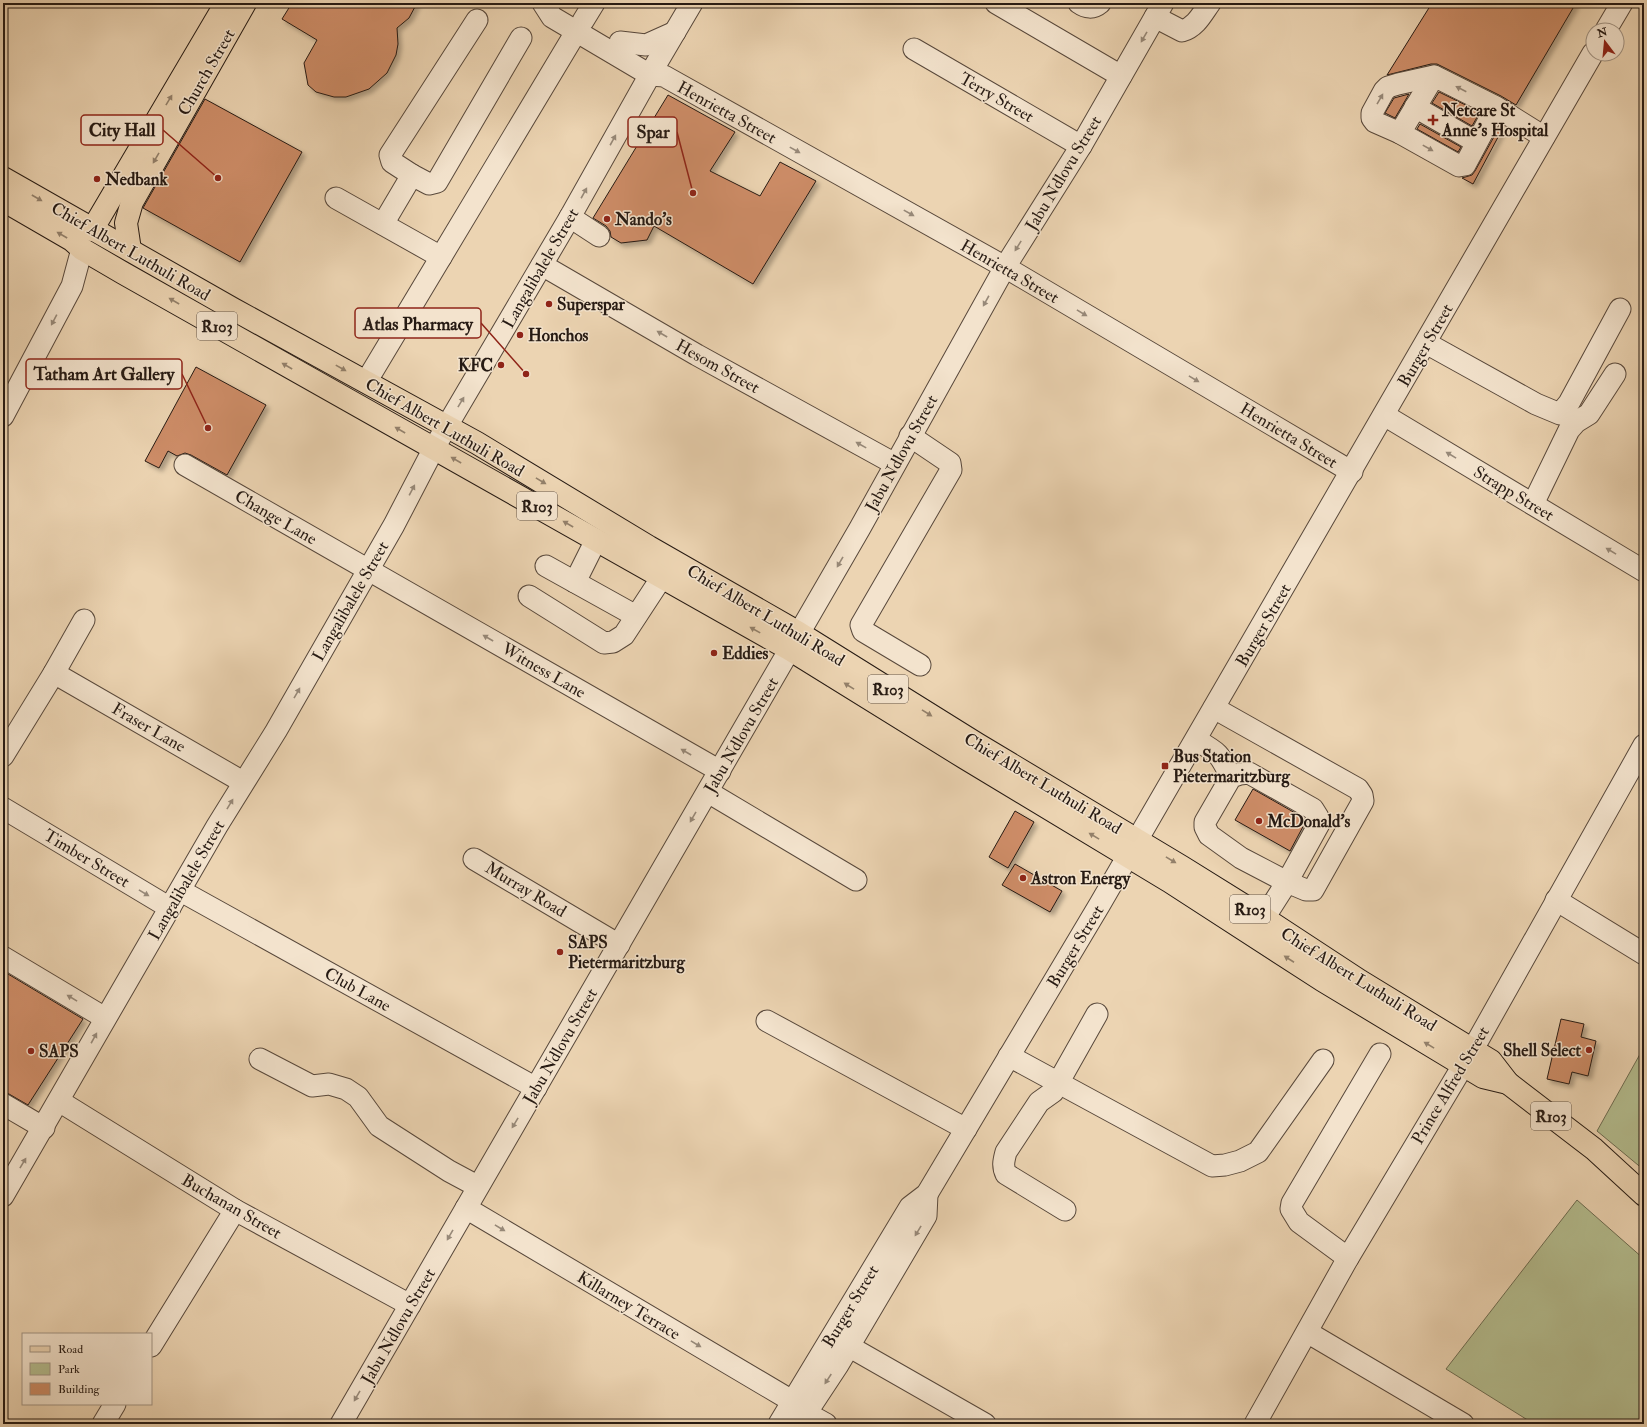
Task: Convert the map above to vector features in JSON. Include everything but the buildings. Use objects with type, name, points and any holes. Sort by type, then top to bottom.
[{"type":"main road","name":"Church Street","points":[[87,239],[226,3]]},
{"type":"main road","name":"Church Street","points":[[130,250],[126,223],[132,202],[245,3]]},
{"type":"main road","name":"Chief Albert Luthuli Road","points":[[3,178],[87,239],[103,260],[662,578],[794,641]]},
{"type":"main road","name":"Chief Albert Luthuli Road","points":[[3,200],[72,240],[87,239],[130,250],[233,309],[447,426],[656,551],[794,641],[977,744],[1133,848],[1264,918],[1468,1057]]},
{"type":"main road","name":"Chief Albert Luthuli Road","points":[[1133,848],[1170,881],[1322,980],[1468,1057],[1491,1061],[1508,1083],[1594,1150],[1644,1195]]},
{"type":"street","name":"Henrietta Street","points":[[543,3],[552,18],[580,26],[620,42],[656,72]]},
{"type":"street","name":"Henrietta Street","points":[[554,3],[580,26],[656,72],[1005,267],[1352,472]]},
{"type":"street","points":[[366,382],[594,3]]},
{"type":"street","name":"Langalibalele Street","points":[[3,1196],[44,1128],[105,1018],[181,891],[243,782],[276,731],[368,569],[434,448],[656,72],[675,32],[692,3]]},
{"type":"street","points":[[996,3],[1121,76]]},
{"type":"street","points":[[1079,3],[1090,8],[1100,3]]},
{"type":"street","points":[[1159,10],[1182,31],[1188,30],[1196,23],[1210,3]]},
{"type":"street","points":[[1611,22],[1622,3]]},
{"type":"street","name":"Jabu Ndlovu Street","points":[[341,1424],[466,1208],[477,1186],[536,1088],[708,792],[895,464],[1005,267],[1081,146],[1159,10]]},
{"type":"street","points":[[477,20],[390,155],[392,162],[429,184],[438,182],[521,38]]},
{"type":"street","points":[[620,42],[646,46],[675,32]]},
{"type":"street","name":"Terry Street","points":[[914,48],[1081,146]]},
{"type":"street","name":"Burger Street","points":[[779,1424],[799,1413],[840,1341],[926,1216],[927,1194],[1133,848],[1352,472],[1588,62]]},
{"type":"street","points":[[1496,107],[1465,164],[1459,166],[1400,133],[1375,122],[1372,118],[1372,113],[1384,91],[1388,88],[1398,84],[1434,76],[1496,107],[1544,137]]},
{"type":"street","points":[[1400,133],[1434,76]]},
{"type":"street","points":[[1415,107],[1476,142]]},
{"type":"street","points":[[383,224],[412,175]]},
{"type":"street","points":[[336,198],[441,257]]},
{"type":"street","points":[[570,217],[599,236]]},
{"type":"street","name":"Church Street","points":[[3,416],[72,286],[87,239]]},
{"type":"street","name":"Church Street","points":[[72,286],[103,260]]},
{"type":"street","name":"Hesom Street","points":[[542,265],[690,351],[895,464]]},
{"type":"street","points":[[1533,504],[1569,430],[1569,403],[1620,309]]},
{"type":"street","points":[[1426,343],[1536,404],[1568,418],[1589,414],[1615,374]]},
{"type":"street","name":"Strapp Street","points":[[1384,415],[1644,571]]},
{"type":"street","points":[[910,436],[950,463],[951,470],[862,625],[863,631],[920,665]]},
{"type":"street","name":"Change Lane","points":[[185,465],[368,569]]},
{"type":"street","points":[[575,582],[596,540]]},
{"type":"street","points":[[546,566],[636,616]]},
{"type":"street","name":"Witness Lane","points":[[368,569],[720,771]]},
{"type":"street","points":[[529,596],[604,643],[613,642],[624,635],[662,578]]},
{"type":"street","points":[[3,756],[54,673],[84,620]]},
{"type":"street","name":"Fraser Lane","points":[[54,673],[243,782]]},
{"type":"street","points":[[1214,708],[1358,789],[1362,795],[1363,801],[1314,890],[1306,890],[1287,882],[1241,858],[1209,835],[1206,831],[1205,822],[1231,777],[1249,773],[1313,809],[1316,813],[1319,824],[1287,882],[1264,918]]},
{"type":"street","points":[[1196,740],[1216,751],[1220,755],[1231,777]]},
{"type":"street","name":"Prince Alfred Street","points":[[1255,1424],[1348,1258],[1468,1057],[1644,745]]},
{"type":"street","points":[[708,792],[856,880]]},
{"type":"street","name":"Timber Street","points":[[3,808],[170,908]]},
{"type":"street","name":"Murray Road","points":[[474,859],[619,944]]},
{"type":"street","name":"Club Lane","points":[[181,891],[536,1088]]},
{"type":"street","points":[[1556,900],[1644,954]]},
{"type":"street","points":[[3,957],[105,1018]]},
{"type":"street","points":[[1065,1210],[1006,1174],[1003,1168],[1006,1152],[1039,1102],[1053,1092],[1097,1014]]},
{"type":"street","points":[[767,1021],[966,1129]]},
{"type":"street","points":[[1348,1258],[1299,1222],[1292,1209],[1292,1203],[1380,1054]]},
{"type":"street","points":[[1009,1056],[1212,1166],[1225,1165],[1240,1161],[1258,1152],[1323,1060]]},
{"type":"street","points":[[260,1059],[312,1086],[329,1084],[346,1089],[358,1097],[378,1126],[449,1171],[477,1186]]},
{"type":"street","name":"Buchanan Street","points":[[59,1101],[235,1210],[410,1305]]},
{"type":"street","points":[[3,1104],[44,1128]]},
{"type":"street","name":"Killarney Terrace","points":[[466,1208],[799,1413],[826,1424]]},
{"type":"street","points":[[152,1344],[235,1210]]},
{"type":"street","points":[[1306,1332],[1463,1424]]},
{"type":"street","points":[[840,1341],[985,1424]]},
{"type":"street","points":[[103,1424],[115,1405]]},
{"type":"street","points":[[788,1424],[796,1418],[799,1413]]},
{"type":"green space","points":[[1644,1047],[1644,1170],[1597,1131]]},
{"type":"green space","points":[[1577,1200],[1644,1259],[1644,1424],[1534,1424],[1446,1369]]},
{"type":"place","name":"Netcare St Anne's Hospital","points":[[1433,120]]},
{"type":"place","name":"City Hall","points":[[218,178]]},
{"type":"place","name":"Nedbank","points":[[97,179]]},
{"type":"place","name":"Spar","points":[[693,193]]},
{"type":"place","name":"Nando's","points":[[607,219]]},
{"type":"place","name":"Superspar","points":[[549,304]]},
{"type":"place","name":"Honchos","points":[[520,335]]},
{"type":"place","name":"KFC","points":[[501,365]]},
{"type":"place","name":"Atlas Pharmacy","points":[[526,374]]},
{"type":"place","name":"Tatham Art Gallery","points":[[208,428]]},
{"type":"place","name":"Eddies","points":[[714,653]]},
{"type":"place","name":"Bus Station Pietermaritzburg","points":[[1165,766]]},
{"type":"place","name":"McDonald's","points":[[1259,821]]},
{"type":"place","name":"Astron Energy","points":[[1023,878]]},
{"type":"place","name":"SAPS Pietermaritzburg","points":[[560,952]]},
{"type":"place","name":"Shell Select","points":[[1589,1050]]},
{"type":"place","name":"SAPS","points":[[31,1051]]}]
